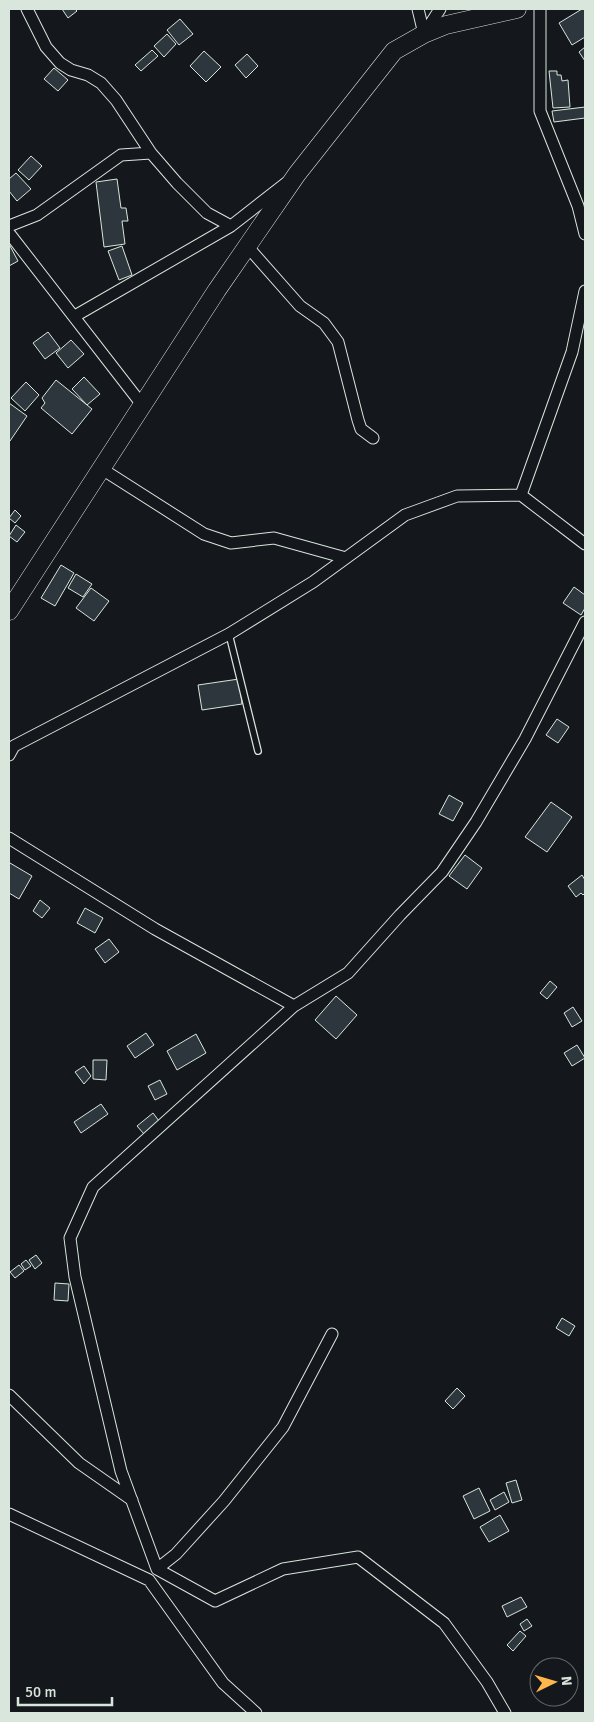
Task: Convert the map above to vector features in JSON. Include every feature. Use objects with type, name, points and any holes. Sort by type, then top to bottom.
[{"type":"main road","points":[[11,604],[102,469],[247,246],[297,174],[394,51],[424,34],[446,25],[517,9]]},
{"type":"street","points":[[27,9],[46,47],[60,63],[101,83],[116,100],[151,153],[207,213],[231,226]]},
{"type":"street","points":[[418,9],[424,34]]},
{"type":"street","points":[[424,34],[440,9]]},
{"type":"street","points":[[540,9],[540,111],[578,206],[585,234]]},
{"type":"street","points":[[9,226],[37,215],[121,155],[151,153]]},
{"type":"street","points":[[75,316],[231,226],[297,174]]},
{"type":"street","points":[[9,233],[143,406]]},
{"type":"street","points":[[247,246],[300,306],[324,323],[332,332],[338,342],[361,429],[373,438]]},
{"type":"street","points":[[521,495],[572,352],[585,290]]},
{"type":"street","points":[[102,469],[204,534],[231,543],[274,538],[346,558]]},
{"type":"street","points":[[9,755],[14,746],[229,634],[313,582],[405,515],[457,496],[521,495],[585,544]]},
{"type":"street","points":[[505,1713],[488,1682],[444,1623],[358,1557],[283,1569],[215,1601],[157,1569],[121,1471],[76,1276],[70,1238],[93,1187],[294,1006],[348,974],[400,915],[442,872],[476,822],[525,739],[585,622]]},
{"type":"street","points":[[9,838],[155,929],[294,1006]]},
{"type":"street","points":[[157,1569],[176,1554],[224,1501],[282,1427],[332,1334]]},
{"type":"street","points":[[9,1396],[80,1464],[132,1500]]},
{"type":"street","points":[[9,1514],[149,1580],[224,1683],[256,1713]]},
{"type":"lane","points":[[229,634],[258,751]]},
{"type":"building","points":[[62,9],[75,9],[77,11],[68,18]]},
{"type":"building","points":[[585,9],[585,37],[572,45],[559,23]]},
{"type":"building","points":[[180,19],[193,34],[179,45],[167,30]]},
{"type":"building","points":[[167,34],[176,44],[164,57],[154,46]]},
{"type":"building","points":[[585,47],[585,61],[579,52]]},
{"type":"building","points":[[152,50],[158,56],[141,71],[135,65]]},
{"type":"building","points":[[204,51],[221,67],[206,82],[190,66]]},
{"type":"building","points":[[247,54],[258,66],[246,78],[235,65]]},
{"type":"building","points":[[54,68],[68,80],[58,91],[44,79]]},
{"type":"building","points":[[549,71],[557,71],[557,75],[561,75],[562,81],[568,80],[570,107],[553,108]]},
{"type":"building","points":[[585,107],[585,118],[554,122],[552,111]]},
{"type":"building","points":[[31,156],[42,166],[29,180],[18,170]]},
{"type":"building","points":[[16,173],[31,189],[17,201],[9,191],[9,179]]},
{"type":"building","points":[[117,179],[121,208],[126,208],[128,221],[122,221],[125,244],[104,247],[96,182]]},
{"type":"building","points":[[9,244],[18,261],[9,266]]},
{"type":"building","points":[[122,246],[132,275],[119,280],[108,251]]},
{"type":"building","points":[[48,332],[60,348],[45,359],[33,343]]},
{"type":"building","points":[[71,340],[84,354],[68,368],[56,353]]},
{"type":"building","points":[[84,377],[100,394],[87,405],[72,389]]},
{"type":"building","points":[[56,380],[92,409],[72,434],[41,408],[45,403],[42,398]]},
{"type":"building","points":[[26,382],[39,395],[25,411],[11,398]]},
{"type":"building","points":[[9,403],[27,416],[10,441],[9,440]]},
{"type":"building","points":[[15,510],[21,516],[15,523],[9,518]]},
{"type":"building","points":[[16,525],[25,532],[17,542],[9,536]]},
{"type":"building","points":[[61,565],[74,573],[55,606],[41,598]]},
{"type":"building","points":[[76,574],[92,584],[83,597],[68,588]]},
{"type":"building","points":[[574,587],[585,595],[585,608],[581,615],[563,603]]},
{"type":"building","points":[[91,588],[109,601],[94,621],[76,608]]},
{"type":"building","points":[[239,679],[242,704],[202,710],[198,685]]},
{"type":"building","points":[[557,719],[569,727],[558,743],[546,735]]},
{"type":"building","points":[[449,795],[463,803],[453,821],[439,814]]},
{"type":"building","points":[[551,802],[572,817],[547,852],[525,837]]},
{"type":"building","points":[[465,855],[482,868],[467,889],[449,876]]},
{"type":"building","points":[[10,863],[32,876],[19,899],[9,893]]},
{"type":"building","points":[[582,875],[585,880],[585,893],[583,895],[581,893],[576,897],[568,886]]},
{"type":"building","points":[[40,900],[50,908],[42,918],[33,911]]},
{"type":"building","points":[[85,908],[103,918],[95,933],[77,923]]},
{"type":"building","points":[[109,939],[119,952],[105,963],[95,949]]},
{"type":"building","points":[[550,981],[557,987],[547,999],[540,993]]},
{"type":"building","points":[[336,996],[357,1015],[336,1039],[315,1020]]},
{"type":"building","points":[[573,1007],[582,1021],[572,1027],[564,1013]]},
{"type":"building","points":[[146,1033],[154,1045],[135,1058],[127,1046]]},
{"type":"building","points":[[196,1034],[206,1053],[177,1070],[167,1051]]},
{"type":"building","points":[[577,1045],[585,1058],[572,1066],[564,1053]]},
{"type":"building","points":[[93,1060],[107,1060],[106,1080],[93,1079]]},
{"type":"building","points":[[84,1066],[91,1076],[84,1084],[75,1072]]},
{"type":"building","points":[[160,1080],[167,1094],[155,1100],[148,1086]]},
{"type":"building","points":[[101,1104],[108,1114],[81,1133],[74,1122]]},
{"type":"building","points":[[153,1113],[159,1121],[144,1134],[137,1126]]},
{"type":"building","points":[[36,1255],[42,1263],[35,1269],[29,1260]]},
{"type":"building","points":[[26,1260],[31,1266],[25,1270],[21,1264]]},
{"type":"building","points":[[19,1265],[24,1271],[15,1278],[10,1272]]},
{"type":"building","points":[[55,1283],[69,1284],[68,1301],[54,1300]]},
{"type":"building","points":[[562,1318],[575,1326],[569,1336],[556,1328]]},
{"type":"building","points":[[457,1388],[465,1396],[453,1409],[445,1401]]},
{"type":"building","points":[[516,1480],[522,1500],[512,1503],[506,1483]]},
{"type":"building","points":[[479,1488],[490,1511],[474,1519],[463,1496]]},
{"type":"building","points":[[504,1492],[509,1502],[495,1510],[490,1500]]},
{"type":"building","points":[[500,1515],[509,1531],[489,1542],[480,1527]]},
{"type":"building","points":[[521,1597],[527,1607],[507,1617],[502,1606]]},
{"type":"building","points":[[527,1619],[532,1626],[524,1631],[520,1624]]},
{"type":"building","points":[[520,1631],[526,1636],[513,1651],[507,1645]]}]
